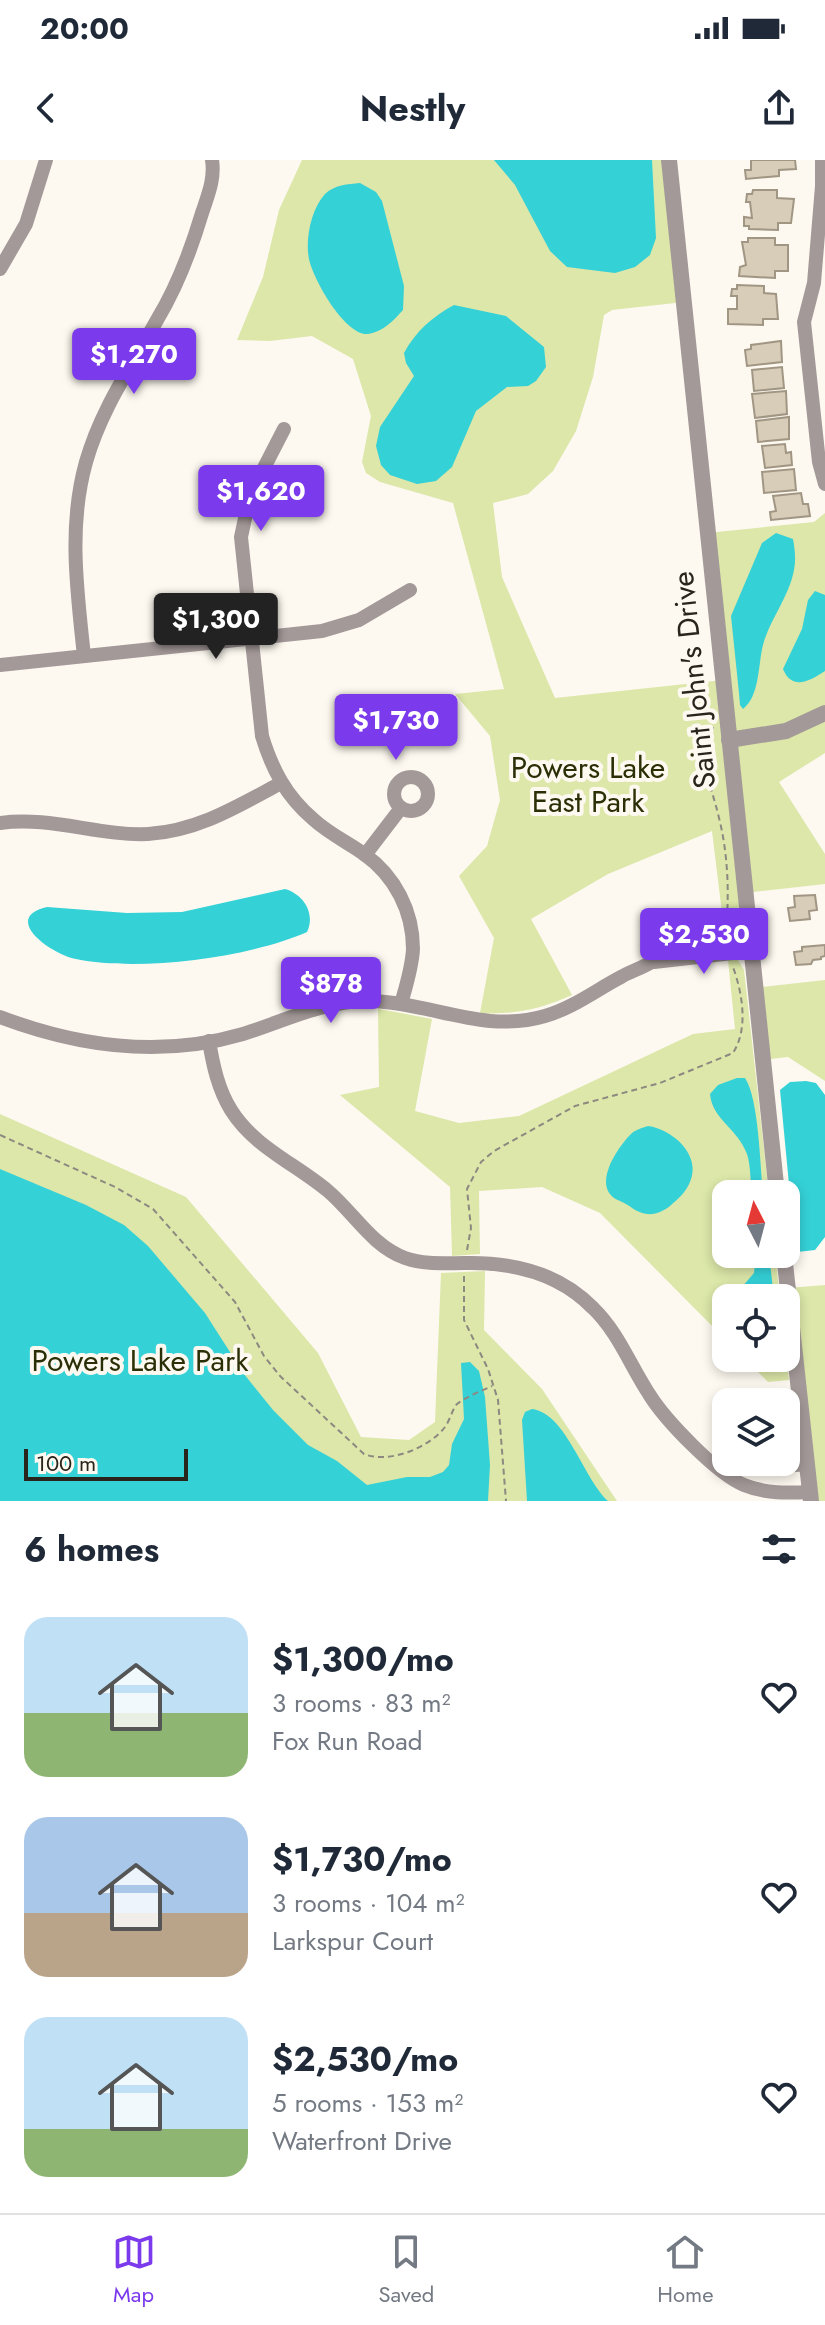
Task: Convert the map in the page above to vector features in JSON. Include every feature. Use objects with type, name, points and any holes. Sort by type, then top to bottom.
[{"type":"street","points":[[0,269],[26,224],[46,160]]},
{"type":"street","points":[[84,656],[75,546],[77,508],[86,460],[104,412],[159,318],[180,275],[211,183],[212,160]]},
{"type":"street","name":"Saint John's Drive","points":[[669,160],[775,1180]]},
{"type":"street","points":[[822,160],[821,250],[804,322],[819,414],[819,462],[825,484]]},
{"type":"street","points":[[284,429],[260,471],[244,517],[242,558],[262,736],[281,783],[313,820],[365,855],[392,882],[403,901],[411,924],[413,950],[401,1004]]},
{"type":"street","points":[[0,665],[338,627],[359,620],[410,590]]},
{"type":"street","points":[[729,740],[786,731],[825,713]]},
{"type":"street","points":[[0,823],[29,821],[146,834],[170,831],[215,818],[281,783]]},
{"type":"street","points":[[365,855],[401,808]]},
{"type":"street","points":[[0,1017],[83,1042],[145,1048],[209,1041],[334,1004],[372,1001],[479,1021],[524,1021],[561,1010],[653,962],[674,944],[698,935],[748,926]]},
{"type":"street","points":[[653,962],[750,951]]},
{"type":"street","points":[[209,1041],[221,1090],[236,1118],[257,1140],[329,1192],[375,1240],[389,1250],[423,1263],[524,1268],[576,1293],[604,1319],[663,1414],[732,1479],[765,1492],[810,1496],[786,1268]]},
{"type":"street","points":[[800,1465],[807,1464]]},
{"type":"path","points":[[727,721],[715,723],[705,767],[724,843],[729,928]]},
{"type":"path","points":[[506,1501],[500,1413],[488,1369],[464,1320],[462,1302],[471,1228],[467,1189],[481,1162],[494,1151],[575,1106],[660,1083],[733,1053],[741,1033],[742,1017],[740,986],[732,954]]},
{"type":"path","points":[[0,1135],[115,1187],[153,1209],[235,1302],[264,1356],[280,1376],[364,1454],[372,1457],[391,1456],[434,1439],[447,1424],[456,1405],[493,1385]]},
{"type":"green space","name":"Powers Lake East Park","points":[[302,160],[669,160],[684,302],[612,310],[604,315],[593,377],[576,431],[553,471],[528,494],[493,503],[502,577],[555,698],[723,680],[707,533],[814,522],[825,513],[825,753],[779,782],[825,854],[825,884],[745,893],[735,916],[723,921],[712,831],[608,874],[531,919],[572,995],[527,1010],[480,1013],[494,938],[459,876],[487,846],[500,800],[490,736],[455,694],[504,689],[453,503],[380,482],[366,473],[362,462],[371,416],[353,359],[312,336],[270,341],[237,340],[263,277],[279,210]]},
{"type":"green space","points":[[728,960],[738,960],[744,970],[767,1180],[712,1180],[712,1268],[777,1268],[778,1284],[712,1284],[712,1326],[600,1213],[542,1187],[479,1191],[480,1254],[452,1256],[450,1187],[340,1095],[379,1087],[378,1009],[432,1019],[415,1111],[459,1123],[519,1116],[693,1034],[735,1029]]},
{"type":"green space","points":[[825,980],[825,1081],[788,1057],[762,1060],[754,988]]},
{"type":"green space","name":"Powers Lake Park","points":[[0,1114],[186,1197],[318,1353],[361,1437],[409,1440],[435,1422],[441,1273],[485,1271],[484,1330],[542,1389],[617,1501],[0,1501]]},
{"type":"green space","points":[[825,1285],[825,1501],[811,1501],[797,1372],[800,1372],[800,1287]]},
{"type":"green space","points":[[758,1372],[788,1372],[789,1380],[768,1382]]},
{"type":"water","points":[[494,160],[652,160],[656,238],[650,255],[635,267],[615,273],[567,267],[550,251],[515,185]]},
{"type":"water","points":[[360,183],[376,192],[382,201],[404,286],[403,310],[383,328],[368,334],[350,326],[331,305],[312,268],[308,251],[310,225],[320,200],[333,189]]},
{"type":"water","points":[[454,305],[506,316],[544,347],[546,367],[536,381],[528,386],[507,387],[476,411],[452,467],[436,481],[417,484],[390,475],[381,465],[376,446],[380,427],[414,376],[404,353],[425,325]]},
{"type":"water","points":[[776,533],[793,539],[794,570],[766,635],[753,696],[743,709],[740,705],[731,616],[762,543]]},
{"type":"water","points":[[815,591],[825,595],[825,671],[807,681],[796,682],[783,669],[802,629],[808,600]]},
{"type":"water","points":[[285,889],[297,895],[306,905],[310,918],[307,932],[255,949],[193,960],[130,964],[76,959],[44,944],[29,927],[28,919],[34,912],[47,907],[127,913],[182,912]]},
{"type":"water","points":[[745,1078],[750,1088],[762,1180],[751,1180],[743,1145],[715,1110],[710,1094],[718,1085]]},
{"type":"water","points":[[790,1082],[816,1083],[825,1095],[825,1237],[815,1250],[800,1252],[800,1180],[789,1180],[780,1090]]},
{"type":"water","points":[[648,1126],[666,1132],[682,1145],[692,1162],[693,1172],[679,1198],[665,1210],[650,1214],[640,1212],[611,1195],[606,1178],[613,1159],[625,1141],[634,1131]]},
{"type":"water","name":"Powers Lake Park","points":[[0,1169],[86,1205],[124,1225],[148,1246],[205,1313],[244,1374],[273,1410],[308,1445],[337,1461],[367,1485],[407,1477],[430,1477],[443,1472],[449,1465],[452,1444],[464,1419],[461,1363],[470,1362],[479,1371],[485,1397],[490,1465],[488,1501],[0,1501]]},
{"type":"water","points":[[755,1268],[771,1268],[772,1284],[745,1284]]},
{"type":"water","points":[[532,1409],[544,1413],[555,1422],[608,1501],[527,1501],[522,1420],[525,1412]]},
{"type":"building","points":[[751,160],[795,160],[796,169],[779,170],[779,176],[746,179],[745,170],[751,170]]},
{"type":"building","points":[[753,190],[777,190],[777,198],[794,199],[791,223],[778,223],[778,230],[744,226],[744,217],[752,218],[750,202],[746,202],[747,194],[752,194]]},
{"type":"building","points":[[748,238],[775,238],[775,245],[788,245],[788,271],[775,271],[775,278],[739,276],[740,267],[746,265],[742,242],[748,242]]},
{"type":"building","points":[[737,285],[764,286],[764,293],[776,294],[778,319],[763,319],[763,325],[728,324],[728,309],[737,309],[737,296],[731,296],[732,289],[737,289]]},
{"type":"building","points":[[781,341],[782,362],[747,366],[745,350],[751,349],[751,345]]},
{"type":"building","points":[[782,367],[784,388],[754,391],[752,370]]},
{"type":"building","points":[[786,391],[787,414],[755,418],[752,394]]},
{"type":"building","points":[[789,417],[789,439],[758,442],[756,421]]},
{"type":"building","points":[[785,444],[786,453],[791,452],[792,465],[765,468],[762,446]]},
{"type":"building","points":[[794,469],[796,490],[764,493],[762,472]]},
{"type":"building","points":[[801,493],[803,504],[808,504],[810,516],[771,520],[770,512],[776,511],[773,496]]},
{"type":"building","points":[[815,895],[817,910],[809,911],[810,919],[790,921],[788,908],[795,907],[794,896]]},
{"type":"building","points":[[825,945],[825,956],[821,959],[813,960],[811,964],[796,965],[794,952],[802,951],[802,947]]}]
